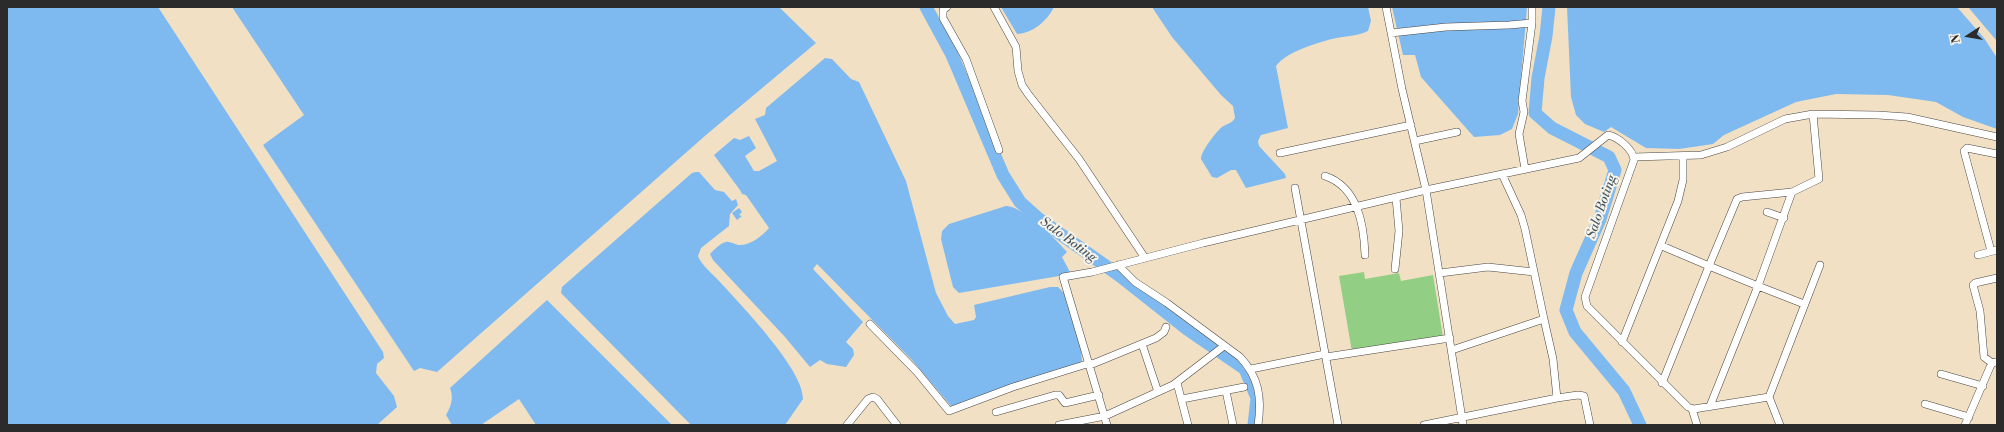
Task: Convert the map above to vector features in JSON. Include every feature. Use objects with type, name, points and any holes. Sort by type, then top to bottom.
[{"type":"street","points":[[946,7],[943,10],[943,18],[966,59],[999,150]]},
{"type":"street","points":[[994,7],[1016,47],[1018,71],[1028,94],[1079,160],[1146,258]]},
{"type":"street","points":[[1386,7],[1402,89],[1426,190],[1463,425]]},
{"type":"street","points":[[1525,169],[1519,134],[1524,112],[1522,101],[1532,23],[1532,7]]},
{"type":"street","points":[[1391,33],[1446,27],[1532,23]]},
{"type":"street","points":[[1634,157],[1701,155],[1727,148],[1785,119],[1813,114],[1878,114],[1906,117],[1997,137]]},
{"type":"street","points":[[1662,383],[1737,199],[1742,197],[1792,192],[1819,179],[1813,114]]},
{"type":"street","points":[[1280,153],[1411,125]]},
{"type":"street","points":[[1415,141],[1458,132]]},
{"type":"street","points":[[1107,425],[1090,364],[1063,278],[1426,190],[1583,156],[1608,135],[1615,137],[1624,144],[1634,157]]},
{"type":"street","points":[[1978,255],[1994,251],[1964,151],[1967,148],[1997,154]]},
{"type":"street","points":[[1622,342],[1662,246],[1682,190],[1683,156]]},
{"type":"street","points":[[1634,157],[1611,227],[1585,297],[1585,303],[1591,312],[1662,383],[1692,409],[1697,425]]},
{"type":"street","points":[[1502,174],[1521,215],[1553,359],[1557,398]]},
{"type":"street","points":[[1325,176],[1340,183],[1358,207],[1364,234],[1365,255]]},
{"type":"street","points":[[1295,188],[1338,425]]},
{"type":"street","points":[[1710,406],[1758,286],[1784,218],[1792,192]]},
{"type":"street","points":[[1395,269],[1399,231],[1396,198]]},
{"type":"street","points":[[1766,212],[1784,218]]},
{"type":"street","points":[[1662,246],[1804,304]]},
{"type":"street","points":[[1780,425],[1769,397],[1820,265]]},
{"type":"street","points":[[1117,266],[1135,282],[1167,303],[1223,347],[1240,357],[1251,369],[1260,397],[1258,425]]},
{"type":"street","points":[[1440,273],[1488,267],[1534,272]]},
{"type":"street","points":[[1965,425],[1995,362],[1984,357],[1982,327],[1973,285],[1975,283],[1997,278]]},
{"type":"street","points":[[1452,350],[1544,319]]},
{"type":"street","points":[[870,324],[917,372],[949,411],[1013,387],[1090,364],[1142,344],[1159,336],[1166,327]]},
{"type":"street","points":[[1251,369],[1325,355],[1450,338]]},
{"type":"street","points":[[1142,344],[1158,392]]},
{"type":"street","points":[[1059,425],[1105,416],[1177,383],[1223,347]]},
{"type":"street","points":[[1941,374],[1983,386]]},
{"type":"street","points":[[1177,383],[1187,424]]},
{"type":"street","points":[[1182,399],[1244,387]]},
{"type":"street","points":[[1226,391],[1233,425]]},
{"type":"street","points":[[996,412],[1055,395],[1060,396],[1065,403],[1099,395]]},
{"type":"street","points":[[1424,425],[1557,398],[1584,396],[1590,425]]},
{"type":"street","points":[[847,425],[868,399],[873,397],[896,425]]},
{"type":"street","points":[[1692,409],[1769,397]]},
{"type":"street","points":[[1925,404],[1969,417]]},
{"type":"green space","points":[[1364,272],[1365,279],[1399,273],[1401,281],[1433,275],[1443,337],[1352,352],[1339,276]]},
{"type":"water","points":[[7,7],[158,7],[383,352],[384,358],[377,364],[376,373],[394,396],[397,407],[377,425],[7,425]]},
{"type":"water","points":[[232,7],[779,7],[816,43],[706,135],[437,372],[420,368],[414,371],[263,145],[304,115]]},
{"type":"water","points":[[1001,7],[1054,7],[1048,17],[1034,29],[1017,34]]},
{"type":"water","points":[[1152,7],[1368,7],[1371,21],[1368,31],[1307,47],[1286,57],[1276,66],[1288,128],[1261,135],[1258,141],[1259,146],[1285,174],[1286,178],[1246,188],[1236,170],[1231,170],[1217,178],[1212,177],[1201,159],[1206,147],[1216,133],[1222,127],[1234,120],[1233,106],[1221,95],[1172,37]]},
{"type":"water","points":[[1392,7],[1527,7],[1518,114],[1512,129],[1500,135],[1474,137],[1421,77],[1415,55],[1403,55]]},
{"type":"water","points":[[1567,7],[1957,7],[1984,38],[1997,58],[1997,129],[1963,117],[1936,102],[1888,95],[1836,94],[1796,102],[1724,135],[1713,144],[1679,149],[1646,148],[1611,127],[1604,132],[1585,124],[1576,115],[1571,97]]},
{"type":"water","points":[[1968,7],[1997,7],[1997,42],[1996,40]]},
{"type":"water","points":[[825,58],[832,59],[851,79],[859,82],[906,181],[936,293],[948,316],[955,324],[974,320],[976,317],[974,305],[1050,287],[1058,287],[1064,293],[1081,350],[1082,361],[1079,364],[988,393],[955,406],[951,406],[912,360],[817,264],[813,269],[863,322],[846,342],[853,349],[854,355],[846,367],[827,364],[820,360],[810,367],[785,337],[713,260],[710,254],[722,244],[730,242],[738,245],[747,244],[759,237],[769,228],[746,195],[742,194],[714,155],[734,138],[740,140],[749,136],[756,148],[745,156],[754,171],[759,171],[777,161],[755,119],[765,115],[766,108]]},
{"type":"water","points":[[699,172],[715,190],[724,192],[732,201],[736,199],[738,205],[730,214],[729,226],[701,248],[698,256],[705,267],[742,305],[769,338],[782,355],[801,387],[803,399],[785,425],[691,425],[561,293],[562,287],[692,173]]},
{"type":"water","points":[[1006,206],[1013,207],[1021,211],[1048,232],[1067,252],[1062,257],[1071,274],[959,293],[953,287],[941,239],[942,231],[949,224]]},
{"type":"water","points":[[739,208],[742,212],[739,215],[742,216],[737,220],[732,213]]},
{"type":"water","points":[[547,300],[672,425],[536,425],[519,399],[481,425],[452,425],[446,415],[451,402],[452,395],[450,388]]},
{"type":"waterway","name":"Salo Boting","points":[[926,7],[952,55],[1003,175],[1020,202],[1039,219],[1120,276],[1187,329],[1245,369],[1257,398],[1254,425]]},
{"type":"waterway","name":"Salo Boting","points":[[1549,7],[1546,36],[1538,78],[1535,113],[1552,128],[1609,157],[1615,170],[1600,219],[1576,273],[1566,310],[1575,332],[1624,391],[1640,425]]}]
